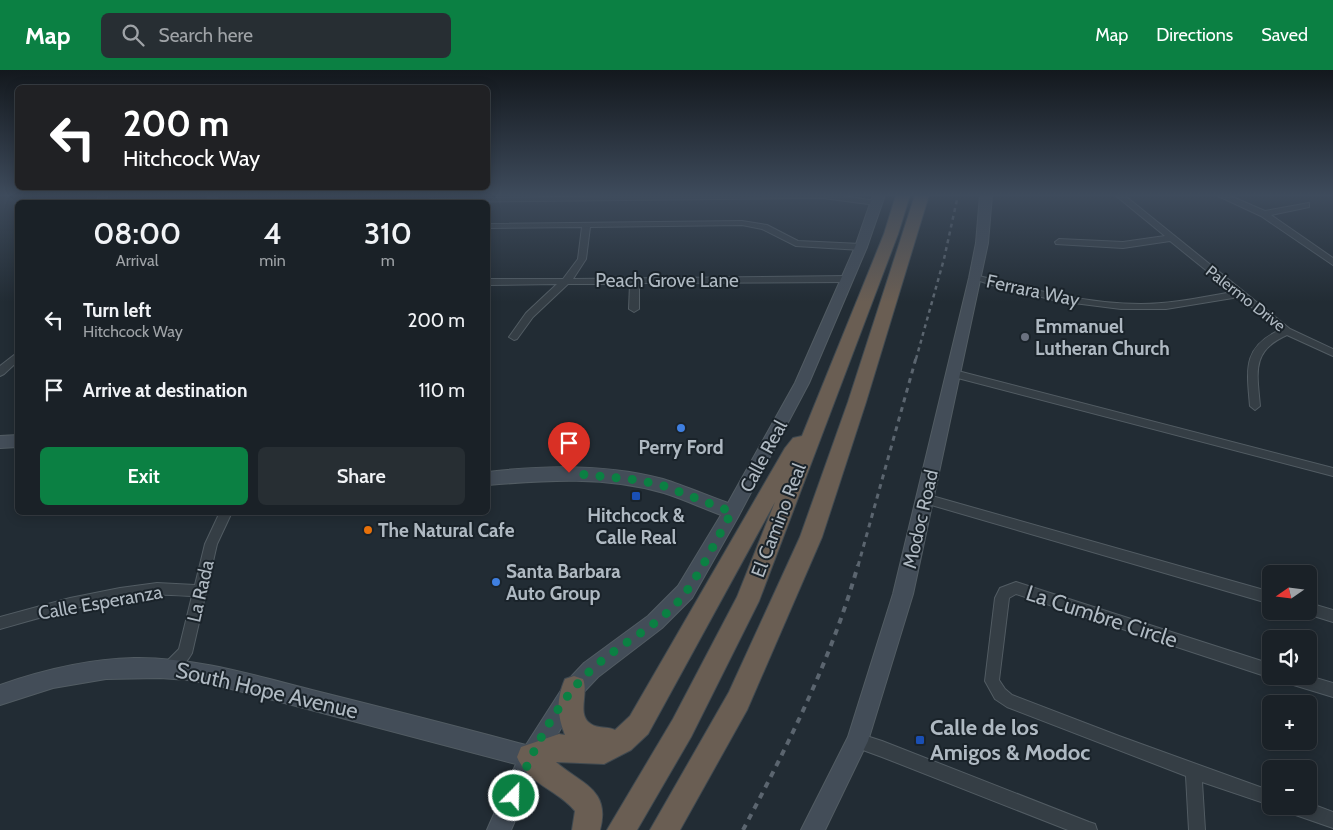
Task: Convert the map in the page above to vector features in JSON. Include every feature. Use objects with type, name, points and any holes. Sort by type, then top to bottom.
[{"type":"highway","name":"El Camino Real","points":[[621,830],[682,728],[747,601],[892,230]]},
{"type":"highway","name":"El Camino Real","points":[[664,830],[738,701],[811,537],[857,402],[911,230]]},
{"type":"highway","points":[[586,830],[589,821],[588,806],[582,795],[555,779],[531,757],[559,748],[584,751],[604,750],[622,741],[639,725],[792,453],[816,423]]},
{"type":"highway","points":[[574,688],[569,706],[574,727],[585,737],[601,741],[622,741]]},
{"type":"street","points":[[514,337],[526,317],[566,281],[581,260],[585,230]]},
{"type":"street","points":[[771,230],[796,243],[861,247]]},
{"type":"street","name":"Calle Real","points":[[499,830],[531,757],[574,688],[591,670],[656,622],[676,603],[732,512],[802,383],[848,279],[867,230]]},
{"type":"street","name":"Modoc Road","points":[[813,830],[857,741],[903,594],[954,374],[975,278],[983,230]]},
{"type":"street","name":"Palermo Drive","points":[[1163,230],[1287,331],[1333,353]]},
{"type":"street","points":[[1288,230],[1333,262]]},
{"type":"street","points":[[1059,242],[1123,245],[1172,238]]},
{"type":"street","name":"Ferrara Way","points":[[975,278],[1084,301],[1122,306],[1158,306],[1240,294]]},
{"type":"street","name":"Peach Grove Lane","points":[[490,282],[848,279]]},
{"type":"street","points":[[634,308],[635,280]]},
{"type":"street","points":[[1255,406],[1251,375],[1255,354],[1269,339],[1287,331]]},
{"type":"street","points":[[0,372],[15,358]]},
{"type":"street","points":[[954,374],[1333,472]]},
{"type":"street","points":[[0,442],[15,441]]},
{"type":"street","points":[[490,478],[569,473],[612,476],[664,486],[732,512]]},
{"type":"street","points":[[925,499],[1262,595]]},
{"type":"street","name":"La Rada","points":[[171,667],[187,647],[211,544],[225,515]]},
{"type":"street","name":"Calle Esperanza","points":[[0,623],[70,604],[120,594],[157,589],[201,591]]},
{"type":"street","name":"La Cumbre Circle","points":[[1262,668],[1095,615],[1023,589],[1010,589],[1005,592],[1002,598],[992,674],[992,681],[1000,694],[1008,700],[1102,738],[1262,796]]},
{"type":"street","points":[[1318,612],[1333,616]]},
{"type":"street","name":"South Hope Avenue","points":[[0,695],[47,680],[81,672],[126,666],[171,667],[216,674],[531,757]]},
{"type":"street","points":[[1317,685],[1333,690]]},
{"type":"street","points":[[857,741],[1089,830]]},
{"type":"street","points":[[1194,772],[1197,830]]},
{"type":"street","points":[[1317,814],[1333,820]]},
{"type":"railway","points":[[916,359],[950,230]]},
{"type":"railway","points":[[858,566],[916,358]]},
{"type":"railway","points":[[743,830],[808,700],[835,634],[858,565]]},
{"type":"place","name":"Emmanuel Lutheran Church","points":[[1025,337]]},
{"type":"place","name":"Perry Ford","points":[[681,428]]},
{"type":"place","name":"Hitchcock & Calle Real","points":[[636,496]]},
{"type":"place","name":"The Natural Cafe","points":[[368,530]]},
{"type":"place","name":"Santa Barbara Auto Group","points":[[496,582]]},
{"type":"place","name":"Calle de los Amigos & Modoc","points":[[920,740]]},
{"type":"route","points":[[514,796],[531,757],[564,701],[591,670],[656,622],[676,603],[685,592],[732,512],[664,486],[612,476],[569,473]]}]
